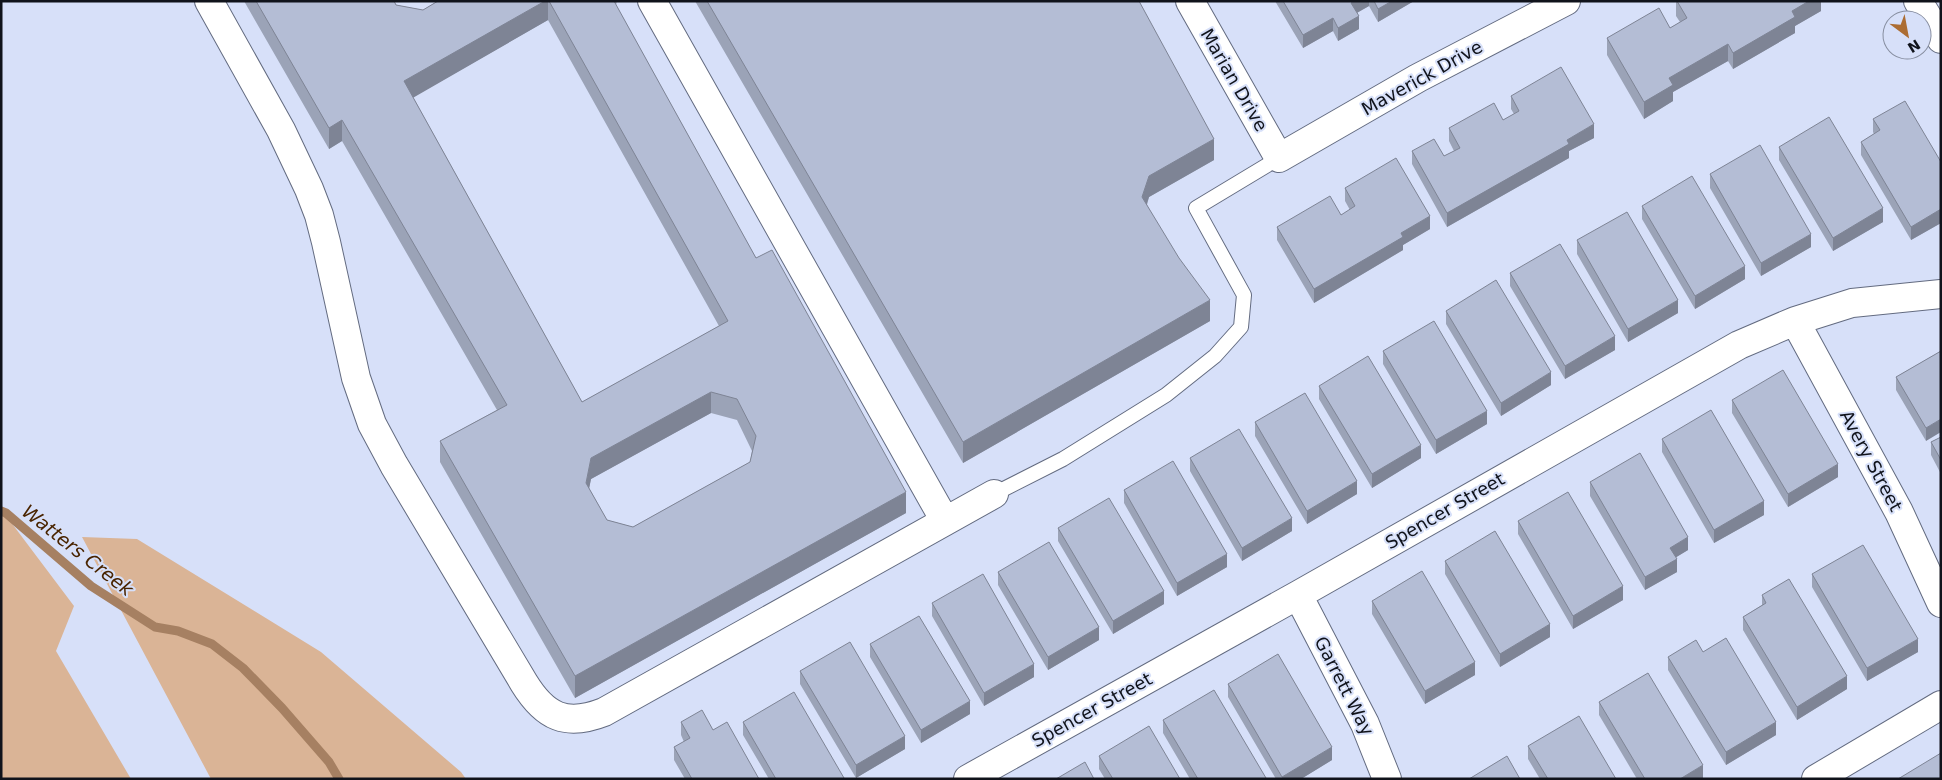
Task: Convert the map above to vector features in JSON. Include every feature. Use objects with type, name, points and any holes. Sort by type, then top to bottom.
[{"type":"street","points":[[208,1],[281,130],[316,207],[326,242],[350,356],[372,424],[394,465],[533,698],[544,709],[555,716],[579,720],[604,712],[994,494]]},
{"type":"street","points":[[652,1],[945,521]]},
{"type":"street","name":"Marian Drive","points":[[1190,1],[1279,158]]},
{"type":"street","name":"Maverick Drive","points":[[1279,158],[1418,78],[1566,1]]},
{"type":"street","points":[[1918,1],[1941,39]]},
{"type":"street","name":"Spencer Street","points":[[968,779],[1298,595],[1739,345],[1795,321],[1852,303],[1941,294]]},
{"type":"street","name":"Avery Street","points":[[1795,321],[1899,512],[1941,603]]},
{"type":"street","name":"Garrett Way","points":[[1298,595],[1365,724],[1387,779]]},
{"type":"street","points":[[1816,779],[1941,705]]},
{"type":"lane","points":[[994,494],[1063,459],[1166,395],[1215,356],[1241,327],[1244,295],[1196,208],[1279,158]]},
{"type":"shaded area","points":[[1,509],[74,606],[56,651],[131,779],[1,779]]},
{"type":"shaded area","points":[[82,537],[137,539],[321,652],[461,772],[466,779],[211,779]]},
{"type":"building","points":[[256,1],[394,1],[396,5],[423,10],[438,1],[545,1],[404,81],[582,402],[728,321],[549,1],[614,1],[756,258],[772,250],[906,492],[575,676],[440,441],[507,405],[342,120],[329,128]],"holes":[[[711,392],[737,399],[756,436],[750,462],[633,527],[607,520],[586,483],[591,458]]]},
{"type":"building","points":[[707,1],[1139,1],[1214,139],[1149,176],[1142,197],[1179,258],[1210,300],[963,442]]},
{"type":"building","points":[[1283,1],[1354,1],[1351,3],[1359,16],[1338,28],[1333,18],[1303,35]]},
{"type":"building","points":[[1374,1],[1392,1],[1378,9]]},
{"type":"building","points":[[1677,1],[1809,1],[1792,11],[1795,17],[1733,53],[1728,44],[1669,78],[1673,85],[1644,102],[1607,38],[1659,8],[1670,28],[1687,18]]},
{"type":"building","points":[[1561,67],[1594,124],[1567,140],[1569,144],[1447,213],[1412,151],[1434,139],[1444,156],[1460,148],[1449,128],[1494,103],[1503,120],[1519,111],[1511,96]]},
{"type":"building","points":[[1905,101],[1941,162],[1941,209],[1911,227],[1861,142],[1880,130],[1873,119]]},
{"type":"building","points":[[1829,117],[1883,208],[1833,238],[1779,147]]},
{"type":"building","points":[[1760,145],[1811,234],[1761,263],[1710,174]]},
{"type":"building","points":[[1396,158],[1430,216],[1401,233],[1403,237],[1314,289],[1277,227],[1330,196],[1341,215],[1355,206],[1345,188]]},
{"type":"building","points":[[1692,176],[1745,266],[1695,296],[1642,206]]},
{"type":"building","points":[[1627,212],[1678,300],[1628,329],[1577,240]]},
{"type":"building","points":[[1560,244],[1615,336],[1565,366],[1510,273]]},
{"type":"building","points":[[1496,280],[1551,372],[1501,403],[1446,311]]},
{"type":"building","points":[[1434,321],[1487,411],[1436,440],[1383,351]]},
{"type":"building","points":[[1941,351],[1941,419],[1926,428],[1896,377]]},
{"type":"building","points":[[1368,356],[1421,445],[1372,474],[1319,386]]},
{"type":"building","points":[[1783,370],[1838,464],[1788,494],[1732,400]]},
{"type":"building","points":[[1305,393],[1357,481],[1307,511],[1255,422]]},
{"type":"building","points":[[1711,410],[1764,501],[1714,530],[1662,439]]},
{"type":"building","points":[[1239,429],[1292,518],[1242,548],[1190,458]]},
{"type":"building","points":[[1941,437],[1941,460],[1931,442]]},
{"type":"building","points":[[1640,453],[1688,537],[1670,548],[1677,559],[1645,577],[1590,482]]},
{"type":"building","points":[[1173,461],[1227,554],[1177,583],[1124,490]]},
{"type":"building","points":[[1568,492],[1623,586],[1573,616],[1518,521]]},
{"type":"building","points":[[1109,498],[1164,591],[1113,621],[1058,528]]},
{"type":"building","points":[[1495,531],[1550,624],[1500,654],[1445,561]]},
{"type":"building","points":[[1049,542],[1099,627],[1048,657],[998,572]]},
{"type":"building","points":[[1863,545],[1918,639],[1867,668],[1812,574]]},
{"type":"building","points":[[1422,571],[1475,662],[1425,691],[1372,601]]},
{"type":"building","points":[[983,574],[1034,664],[984,693],[932,603]]},
{"type":"building","points":[[1789,579],[1847,676],[1797,707],[1743,617],[1766,603],[1762,595]]},
{"type":"building","points":[[919,616],[970,701],[921,730],[870,644]]},
{"type":"building","points":[[1726,638],[1776,722],[1726,752],[1668,657],[1696,640],[1703,652]]},
{"type":"building","points":[[850,642],[905,736],[856,765],[800,671]]},
{"type":"building","points":[[1278,654],[1332,747],[1282,777],[1228,684]]},
{"type":"building","points":[[1648,673],[1703,765],[1680,779],[1645,779],[1599,702]]},
{"type":"building","points":[[1214,690],[1265,779],[1198,779],[1163,720]]},
{"type":"building","points":[[794,692],[844,778],[776,779],[743,722]]},
{"type":"building","points":[[702,710],[713,730],[727,722],[759,779],[692,779],[674,747],[690,738],[681,722]]},
{"type":"building","points":[[1579,716],[1616,779],[1548,779],[1528,746]]},
{"type":"building","points":[[1149,726],[1180,779],[1113,779],[1099,756]]},
{"type":"building","points":[[1941,753],[1941,779],[1898,779]]},
{"type":"building","points":[[1507,756],[1520,779],[1469,779]]},
{"type":"building","points":[[1085,762],[1094,779],[1056,779]]},
{"type":"waterway","name":"Watters Creek","points":[[1,511],[6,513],[91,586],[155,627],[178,631],[212,644],[243,668],[282,708],[329,762],[339,779]]}]
